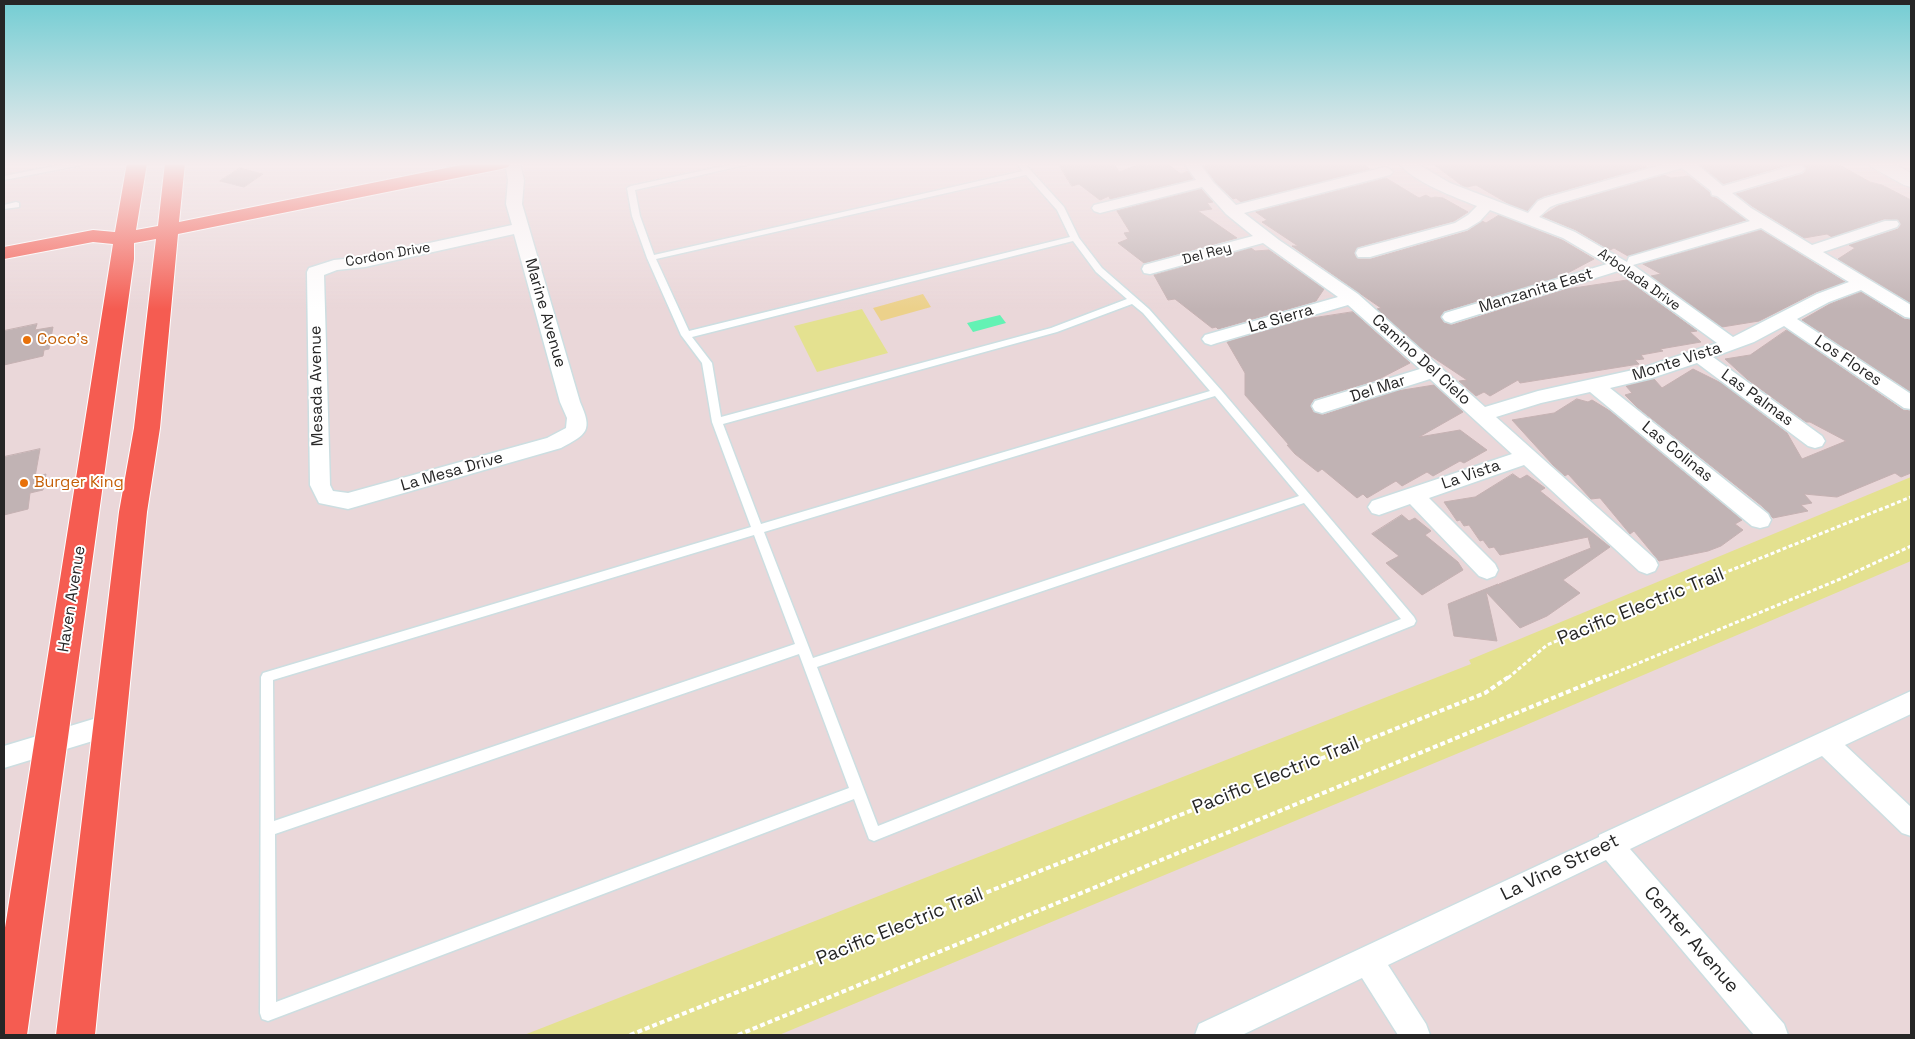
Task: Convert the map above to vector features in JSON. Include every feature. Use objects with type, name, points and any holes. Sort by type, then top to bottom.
[{"type":"main road","name":"Haven Avenue","points":[[7,1035],[123,261],[124,239],[129,211]]},
{"type":"main road","points":[[75,1035],[133,512],[147,428],[170,211]]},
{"type":"main road","points":[[4,272],[100,252],[124,239],[260,211]]},
{"type":"main road","points":[[4,253],[93,236],[124,239]]},
{"type":"street","name":"Marine Avenue","points":[[516,211],[570,402],[578,418],[575,432]]},
{"type":"street","name":"Camino Del Cielo","points":[[1233,211],[1264,238],[1352,298],[1646,565]]},
{"type":"street","points":[[1364,253],[1461,226],[1474,218],[1480,211]]},
{"type":"street","name":"Arbolada Drive","points":[[1504,211],[1567,234],[1628,263],[1731,344]]},
{"type":"street","points":[[1747,211],[1911,313]]},
{"type":"street","name":"Manzanita East","points":[[1451,318],[1762,222]]},
{"type":"street","points":[[1809,251],[1891,224]]},
{"type":"street","name":"Cordon Drive","points":[[315,272],[334,265],[365,262],[520,228]]},
{"type":"street","name":"Del Rey","points":[[1150,269],[1264,238]]},
{"type":"street","name":"Mesada Avenue","points":[[315,272],[320,485],[326,498]]},
{"type":"street","name":"Monte Vista","points":[[1482,416],[1538,397],[1645,374],[1699,356],[1761,332],[1823,298],[1862,283]]},
{"type":"street","name":"La Sierra","points":[[1211,339],[1352,298]]},
{"type":"street","name":"Los Flores","points":[[1784,319],[1911,404]]},
{"type":"street","name":"Las Palmas","points":[[1699,356],[1815,441]]},
{"type":"street","name":"Del Mar","points":[[1322,406],[1434,371]]},
{"type":"street","name":"Las Colinas","points":[[1594,385],[1760,520]]},
{"type":"street","name":"La Mesa Drive","points":[[326,498],[348,501],[554,443],[575,432]]},
{"type":"street","name":"La Vista","points":[[1379,508],[1527,456]]},
{"type":"street","name":"La Vista","points":[[1414,495],[1487,570]]},
{"type":"street","name":"La Vine Street","points":[[1210,1035],[1911,702]]},
{"type":"street","points":[[4,757],[110,724]]},
{"type":"street","points":[[1824,742],[1911,824]]},
{"type":"street","name":"Center Avenue","points":[[1609,844],[1773,1035]]},
{"type":"street","points":[[1368,961],[1415,1035]]},
{"type":"lane","points":[[635,211],[651,258],[686,335],[707,364],[717,422],[874,834],[1410,621],[1217,392],[1133,300],[1099,270],[1075,238],[1062,211]]},
{"type":"lane","points":[[651,258],[855,211]]},
{"type":"lane","points":[[686,335],[1075,238]]},
{"type":"lane","points":[[717,422],[1054,330],[1133,300]]},
{"type":"lane","points":[[858,791],[268,1013],[267,677],[1217,392]]},
{"type":"lane","points":[[810,664],[1306,498]]},
{"type":"lane","points":[[267,830],[803,647]]},
{"type":"path","name":"Pacific Electric Trail","points":[[630,1035],[1485,693],[1501,684],[1547,645],[1911,497]]},
{"type":"path","name":"Pacific Electric Trail","points":[[738,1035],[1585,686],[1845,576],[1911,546]]},
{"type":"shaded area","points":[[923,294],[931,307],[881,321],[873,308]]},
{"type":"shaded area","points":[[862,309],[888,353],[817,372],[794,326]]},
{"type":"shaded area","points":[[1000,315],[1006,323],[973,332],[967,323]]},
{"type":"shaded area","points":[[1911,477],[1911,561],[1519,728],[779,1035],[524,1035],[1471,664],[1469,660]]},
{"type":"building","points":[[1117,211],[1199,211],[1237,238],[1144,263],[1118,243],[1128,239],[1124,233],[1130,232]]},
{"type":"building","points":[[1549,211],[1734,211],[1746,220],[1628,256],[1614,248],[1610,250],[1576,230],[1542,216]]},
{"type":"building","points":[[1761,211],[1911,211],[1911,303],[1838,259],[1855,248],[1849,245],[1898,229],[1901,225],[1899,220],[1884,219],[1832,237],[1827,234],[1804,238]]},
{"type":"building","points":[[1256,212],[1468,212],[1454,221],[1358,247],[1354,254],[1358,259],[1371,259],[1468,231],[1482,221],[1486,223],[1499,215],[1562,240],[1594,259],[1562,276],[1444,311],[1440,317],[1444,323],[1452,325],[1567,289],[1627,280],[1697,331],[1690,332],[1701,342],[1660,349],[1663,351],[1641,355],[1644,359],[1635,360],[1639,364],[1520,383],[1518,380],[1490,396],[1484,392],[1476,396],[1459,381],[1467,380],[1428,354],[1377,309],[1381,308],[1292,246],[1298,246],[1262,222],[1267,220]]},
{"type":"building","points":[[1761,230],[1845,282],[1816,292],[1759,321],[1722,327],[1651,276],[1661,274],[1643,264]]},
{"type":"building","points":[[1251,248],[1255,251],[1269,250],[1324,289],[1316,301],[1218,329],[1216,327],[1212,328],[1175,299],[1168,300],[1154,275]]},
{"type":"building","points":[[1861,292],[1904,319],[1911,320],[1911,392],[1802,320],[1830,304]]},
{"type":"building","points":[[1353,312],[1410,363],[1377,380],[1314,399],[1310,405],[1313,412],[1323,415],[1397,391],[1434,385],[1463,412],[1419,437],[1460,430],[1487,450],[1464,463],[1460,461],[1433,476],[1427,472],[1402,486],[1396,481],[1367,498],[1363,494],[1357,498],[1322,469],[1318,472],[1295,454],[1245,395],[1245,373],[1227,342],[1306,319]]},
{"type":"building","name":"Coco's","points":[[37,324],[35,330],[53,327],[49,349],[44,350],[43,356],[4,365],[4,331]]},
{"type":"building","points":[[1787,330],[1903,410],[1911,411],[1911,473],[1901,477],[1895,473],[1837,497],[1804,494],[1812,503],[1801,505],[1808,511],[1773,518],[1762,506],[1638,408],[1625,395],[1632,393],[1626,386],[1654,379],[1662,388],[1693,369],[1723,384],[1787,433],[1802,459],[1846,441],[1810,422],[1806,422],[1747,379],[1725,359],[1750,355]]},
{"type":"building","points":[[1577,399],[1588,402],[1592,400],[1610,411],[1742,520],[1735,524],[1743,530],[1721,546],[1708,551],[1659,561],[1634,531],[1630,534],[1600,498],[1591,499],[1568,474],[1565,476],[1512,420],[1554,413]]},
{"type":"building","name":"Burger King","points":[[40,449],[35,477],[46,474],[43,490],[30,493],[28,509],[4,515],[4,457]]},
{"type":"building","points":[[1513,474],[1520,479],[1527,475],[1545,488],[1540,491],[1610,547],[1563,580],[1580,593],[1547,616],[1520,628],[1486,592],[1497,641],[1454,636],[1448,604],[1498,584],[1501,587],[1499,584],[1591,548],[1588,537],[1500,555],[1494,547],[1489,548],[1483,540],[1480,541],[1469,525],[1464,526],[1460,520],[1457,521],[1444,502],[1475,497]]},
{"type":"building","points":[[1402,515],[1409,521],[1415,518],[1431,531],[1425,535],[1458,562],[1463,570],[1422,595],[1386,563],[1399,556],[1372,534]]},
{"type":"place","name":"Coco's","points":[[27,340]]},
{"type":"place","name":"Burger King","points":[[24,483]]}]
